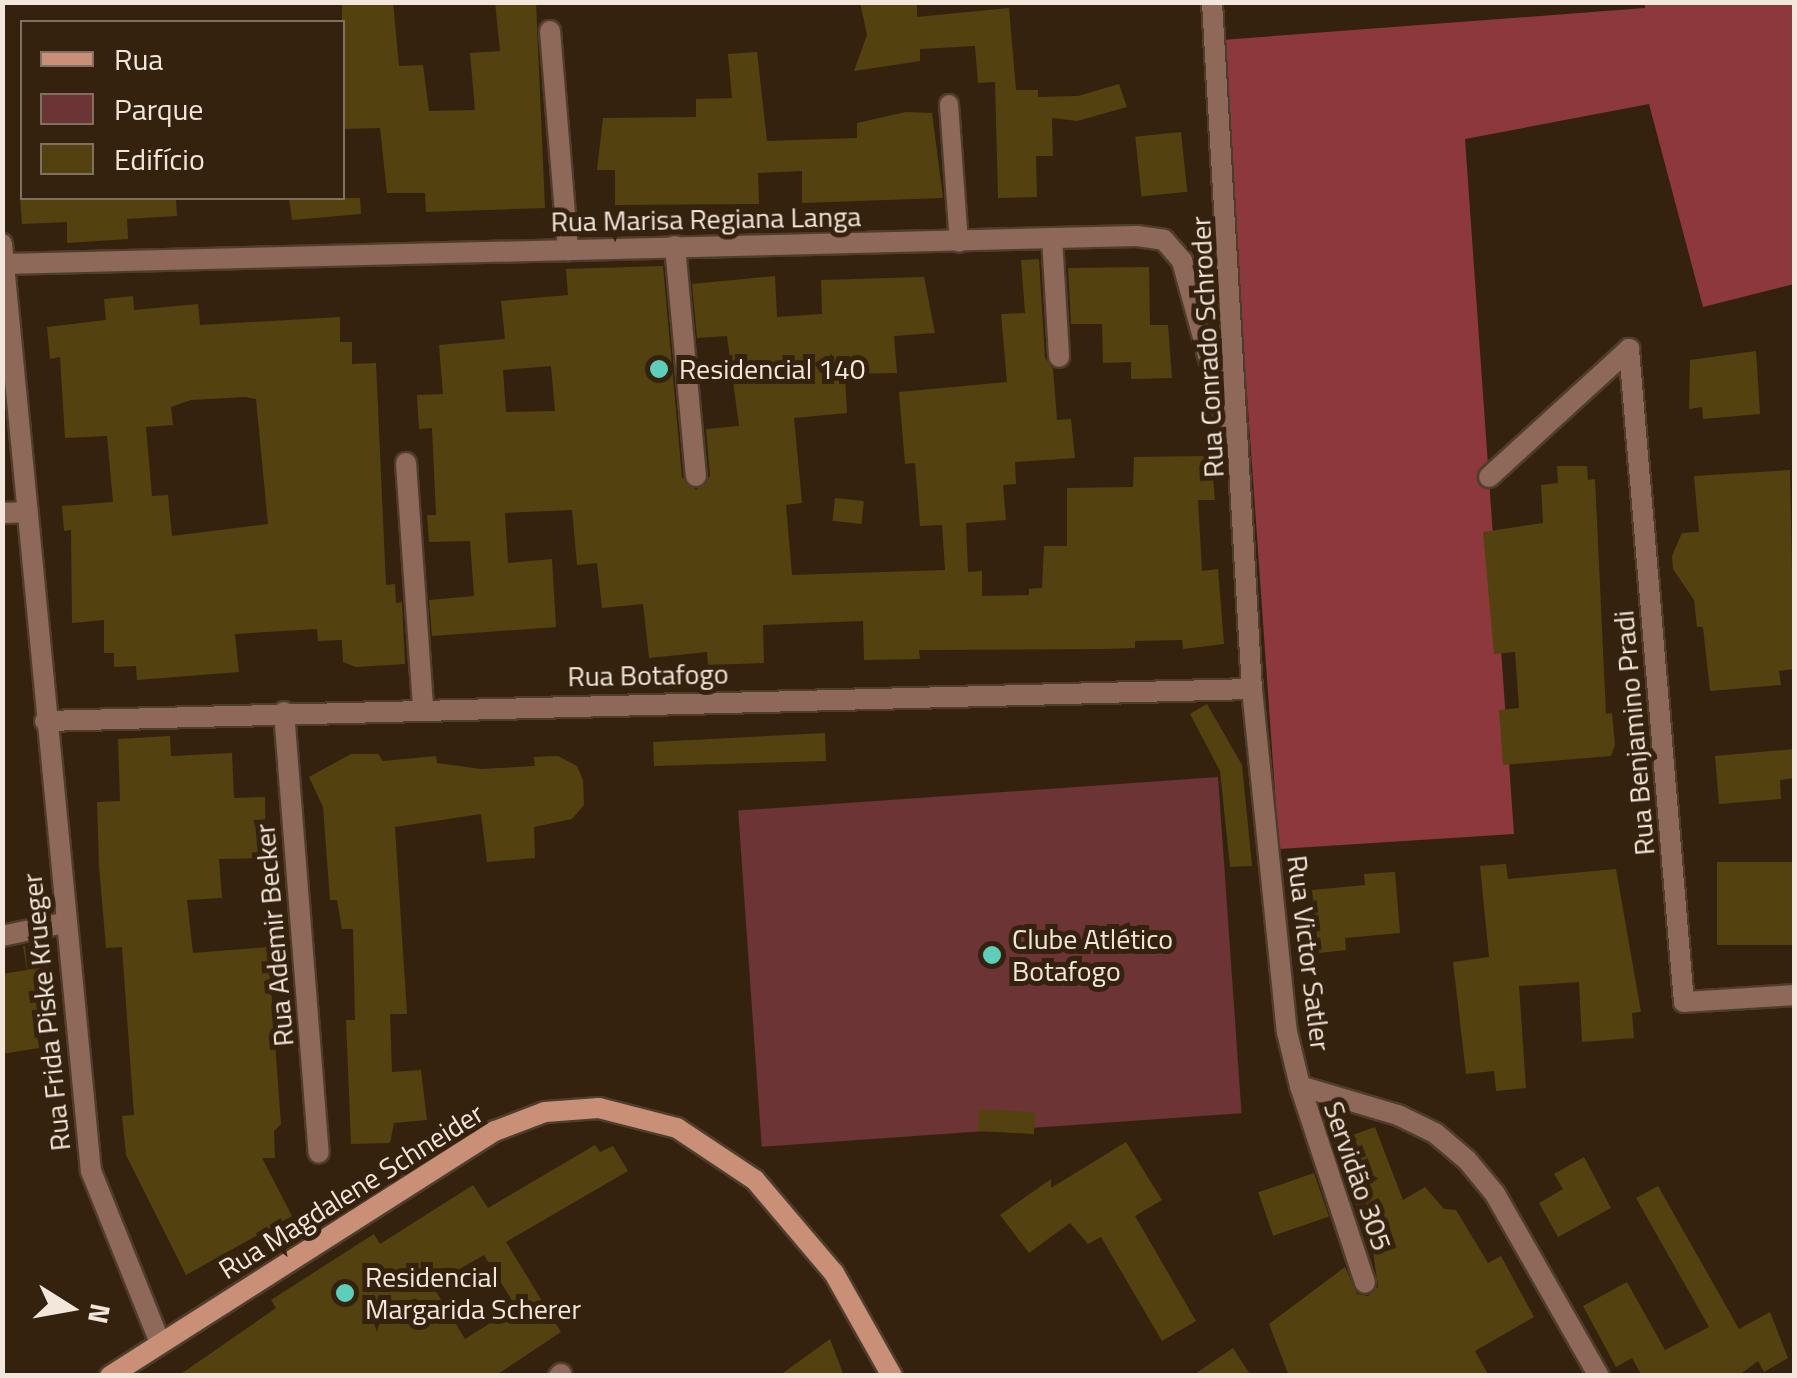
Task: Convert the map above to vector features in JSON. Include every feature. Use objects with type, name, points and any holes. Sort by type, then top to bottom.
[{"type":"main road","name":"Rua Magdalene Schneider","points":[[110,1376],[495,1131],[544,1112],[599,1108],[654,1118],[695,1137],[755,1180],[818,1252],[892,1376]]},
{"type":"street","name":"Rua Conrado Schroder","points":[[1212,2],[1252,689]]},
{"type":"street","points":[[550,31],[568,250]]},
{"type":"street","name":"Rua Marisa Regiana Langa","points":[[3,254],[568,250],[1052,238],[1164,240],[1182,261],[1240,470]]},
{"type":"street","points":[[1052,238],[1059,356]]},
{"type":"street","points":[[675,246],[696,476]]},
{"type":"street","name":"Rua Frida Piske Krueger","points":[[3,254],[63,922],[91,1172],[160,1343]]},
{"type":"street","name":"Rua Benjamino Pradi","points":[[1489,477],[1630,349],[1684,1002],[1794,995]]},
{"type":"street","points":[[406,463],[424,708]]},
{"type":"street","points":[[2,513],[26,512]]},
{"type":"street","name":"Rua Botafogo","points":[[45,721],[1252,689]]},
{"type":"street","name":"Rua Victor Satler","points":[[1252,689],[1287,1032],[1300,1086],[1398,1115],[1467,1160],[1494,1194],[1599,1376]]},
{"type":"street","name":"Rua Ademir Becker","points":[[284,712],[319,1153]]},
{"type":"street","points":[[2,936],[63,922]]},
{"type":"street","name":"Servidão 305","points":[[1300,1086],[1366,1283]]},
{"type":"lane","points":[[949,104],[959,243]]},
{"type":"green space","name":"Clube Atlético Botafogo","points":[[1218,777],[1242,1113],[762,1147],[738,811]]},
{"type":"shaded area","points":[[1645,3],[1794,3],[1794,284],[1703,307],[1649,104],[1465,139],[1514,834],[1279,849],[1222,40],[1645,8]]},
{"type":"building","points":[[342,2],[393,2],[399,66],[423,65],[429,111],[475,110],[470,53],[500,51],[495,2],[536,2],[545,208],[426,212],[425,193],[387,193],[380,128],[345,129]]},
{"type":"building","points":[[860,2],[917,2],[917,17],[1009,8],[1016,90],[1038,90],[1038,97],[1078,96],[1119,84],[1127,107],[1077,121],[1052,118],[1053,156],[1036,156],[1037,197],[998,198],[995,82],[978,83],[975,46],[920,49],[920,61],[854,71],[867,35]]},
{"type":"building","points":[[757,52],[767,141],[857,138],[857,123],[906,112],[932,113],[943,198],[802,203],[802,171],[758,173],[759,204],[615,205],[615,170],[597,170],[603,118],[696,117],[696,99],[732,98],[728,54]]},
{"type":"building","points":[[1181,132],[1187,192],[1142,196],[1135,137]]},
{"type":"building","points":[[360,198],[361,214],[292,220],[289,200]]},
{"type":"building","points":[[20,200],[176,200],[177,216],[127,219],[128,239],[67,243],[67,222],[22,224]]},
{"type":"building","points":[[1039,259],[1045,358],[1053,369],[1057,420],[1071,419],[1075,458],[1015,462],[1016,484],[1003,485],[1006,520],[966,523],[968,572],[982,571],[982,596],[1029,595],[1029,589],[1042,588],[1044,546],[1067,546],[1067,488],[1133,487],[1134,457],[1211,456],[1215,500],[1198,500],[1202,571],[1218,569],[1224,644],[1183,649],[1182,640],[1135,641],[1135,648],[919,650],[920,659],[864,660],[863,621],[763,625],[764,663],[708,665],[707,652],[649,658],[643,604],[602,608],[597,563],[577,565],[572,510],[505,513],[508,563],[552,559],[556,627],[432,636],[429,600],[474,596],[470,541],[429,542],[427,515],[436,515],[432,428],[419,429],[417,395],[443,394],[439,345],[505,339],[501,301],[568,295],[566,269],[663,266],[682,477],[696,490],[710,476],[706,429],[739,426],[727,336],[697,338],[692,284],[775,276],[777,317],[822,314],[821,280],[924,277],[935,333],[894,336],[897,373],[845,374],[847,413],[794,418],[802,503],[786,505],[792,575],[945,570],[942,525],[920,526],[915,463],[905,464],[899,392],[1007,382],[1001,314],[1025,313],[1021,260]],"holes":[[[551,366],[555,411],[506,412],[503,370]]]},
{"type":"building","points":[[1149,267],[1150,325],[1168,325],[1172,378],[1131,379],[1131,362],[1103,363],[1102,324],[1071,324],[1068,268]]},
{"type":"building","points":[[133,296],[134,310],[198,304],[200,325],[340,317],[340,342],[352,342],[352,364],[376,363],[386,585],[395,584],[396,603],[402,602],[405,664],[356,667],[343,662],[342,640],[318,641],[317,629],[235,634],[239,672],[137,680],[136,666],[114,667],[114,653],[104,653],[104,620],[72,623],[71,530],[64,531],[62,506],[113,502],[107,436],[65,438],[60,357],[50,359],[47,327],[106,320],[104,299]],"holes":[[[256,399],[268,524],[172,536],[168,495],[152,496],[146,427],[173,425],[171,407],[191,400]]]},
{"type":"building","points":[[1756,351],[1760,414],[1703,419],[1702,407],[1689,409],[1690,360]]},
{"type":"building","points":[[1557,466],[1587,466],[1588,480],[1595,479],[1606,714],[1612,713],[1615,745],[1611,756],[1503,765],[1499,710],[1519,708],[1515,652],[1494,654],[1483,532],[1543,523],[1541,485],[1558,483]]},
{"type":"building","points":[[1790,470],[1794,669],[1779,671],[1781,685],[1710,691],[1703,627],[1697,627],[1694,600],[1673,569],[1672,556],[1682,533],[1699,532],[1694,476]]},
{"type":"building","points":[[835,498],[864,501],[861,524],[833,521]]},
{"type":"building","points":[[1207,704],[1242,765],[1252,866],[1230,867],[1220,771],[1190,714]]},
{"type":"building","points":[[825,733],[826,761],[654,766],[653,742]]},
{"type":"building","points":[[170,736],[171,756],[232,753],[234,798],[265,797],[266,858],[219,859],[222,898],[187,900],[193,953],[268,947],[281,1124],[274,1131],[275,1158],[262,1158],[292,1216],[186,1275],[126,1155],[122,1116],[134,1115],[122,947],[106,948],[97,802],[120,801],[118,739]]},
{"type":"building","points":[[1794,749],[1794,778],[1780,780],[1781,799],[1719,804],[1715,756]]},
{"type":"building","points":[[351,754],[378,754],[383,761],[436,756],[437,763],[481,769],[535,766],[534,757],[558,756],[577,766],[583,780],[584,805],[572,819],[534,827],[535,858],[487,862],[481,814],[395,827],[407,1014],[390,1014],[392,1072],[421,1070],[427,1120],[394,1123],[390,1143],[351,1144],[346,1020],[355,1020],[353,929],[342,929],[337,900],[330,900],[323,807],[309,777]]},
{"type":"building","points":[[1717,862],[1794,862],[1794,945],[1717,945]]},
{"type":"building","points":[[1506,864],[1508,879],[1616,869],[1641,1012],[1632,1013],[1634,1038],[1582,1042],[1579,982],[1519,986],[1526,1088],[1496,1091],[1494,1071],[1466,1074],[1453,962],[1489,957],[1480,866]]},
{"type":"building","points":[[1395,872],[1400,933],[1345,938],[1346,950],[1319,953],[1312,890],[1365,885],[1364,874]]},
{"type":"building","points":[[37,943],[48,964],[53,1023],[36,1026],[39,1048],[2,1054],[2,974],[27,970],[23,946]]},
{"type":"building","points":[[979,1109],[1035,1112],[1034,1134],[978,1131]]},
{"type":"building","points":[[1375,1127],[1403,1200],[1425,1187],[1444,1209],[1456,1210],[1488,1263],[1501,1256],[1534,1317],[1475,1351],[1489,1376],[1289,1376],[1269,1324],[1345,1267],[1357,1294],[1368,1296],[1378,1287],[1373,1251],[1333,1142]]},
{"type":"building","points":[[1126,1142],[1162,1200],[1135,1216],[1196,1321],[1162,1341],[1101,1237],[1088,1244],[1070,1223],[1029,1253],[1000,1215],[1051,1179],[1051,1188]]},
{"type":"building","points":[[595,1145],[600,1152],[613,1146],[628,1171],[506,1242],[561,1332],[495,1376],[178,1376],[276,1308],[271,1300],[374,1234],[380,1244],[473,1185],[488,1208]],"holes":[[[484,1255],[516,1307],[465,1339],[432,1285]]]},
{"type":"building","points":[[1584,1157],[1611,1208],[1558,1237],[1539,1203],[1563,1189],[1554,1174]]},
{"type":"building","points":[[1314,1173],[1329,1216],[1273,1236],[1258,1192]]},
{"type":"building","points":[[1658,1186],[1739,1329],[1770,1312],[1788,1358],[1764,1372],[1758,1361],[1738,1376],[1642,1376],[1632,1358],[1616,1367],[1583,1306],[1627,1282],[1665,1350],[1709,1327],[1636,1198]]},
{"type":"building","points":[[830,1339],[844,1376],[779,1376]]},
{"type":"building","points":[[1233,1348],[1251,1376],[1192,1376]]},
{"type":"place","name":"Residencial 140","points":[[659,369]]},
{"type":"place","name":"Clube Atlético Botafogo","points":[[992,955]]},
{"type":"place","name":"Residencial Margarida Scherer","points":[[345,1293]]}]
